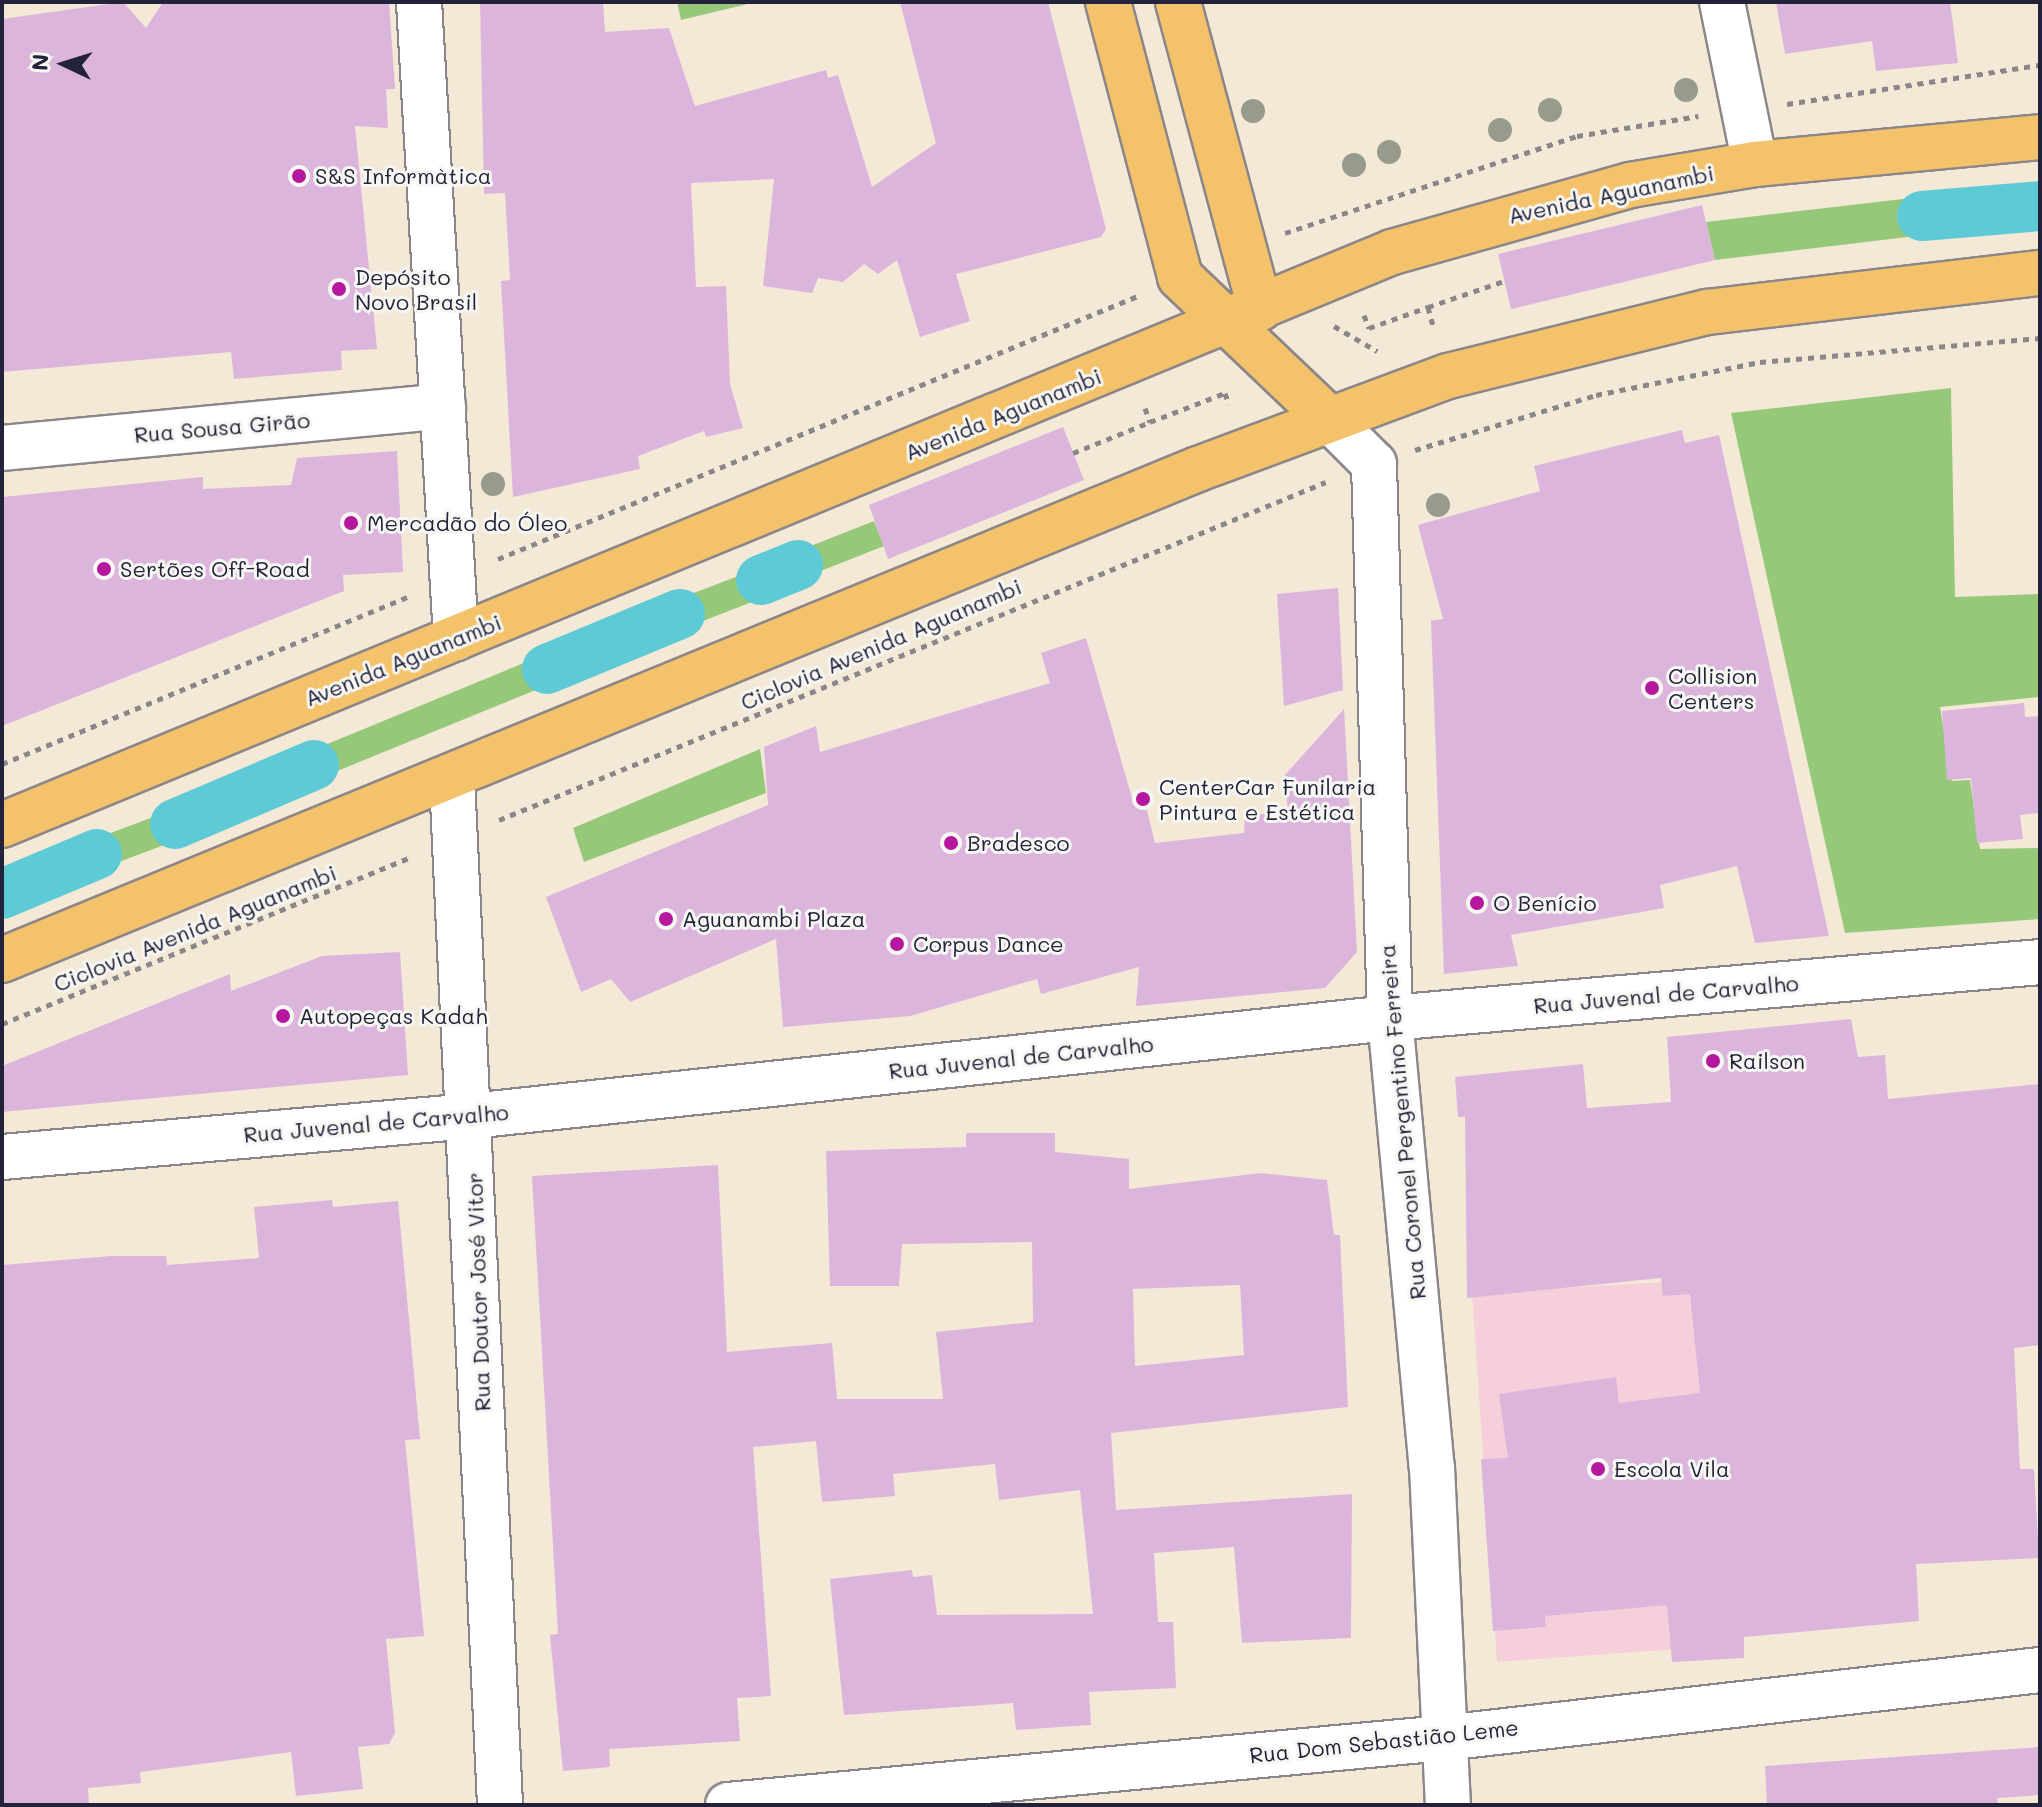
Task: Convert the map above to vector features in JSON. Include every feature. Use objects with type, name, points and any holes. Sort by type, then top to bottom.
[{"type":"main road","name":"Rua Coronel Pergentino Ferreira","points":[[1108,2],[1180,277],[1243,315],[1330,420]]},
{"type":"main road","points":[[1178,2],[1243,315]]},
{"type":"main road","name":"Avenida Aguanambi","points":[[2,825],[1320,283],[1491,220],[1755,164],[2040,137]]},
{"type":"main road","points":[[2,960],[1405,391],[1542,349],[1707,312],[2040,273]]},
{"type":"street","points":[[419,2],[456,638]]},
{"type":"street","points":[[1722,2],[1755,164]]},
{"type":"street","name":"Rua Sousa Girão","points":[[2,448],[443,406]]},
{"type":"street","name":"Rua Coronel Pergentino Ferreira","points":[[1330,420],[1374,464],[1390,1018],[1432,1467],[1448,1805]]},
{"type":"street","name":"Rua Doutor José Vitor","points":[[452,779],[471,1116],[500,1805]]},
{"type":"street","name":"Rua Juvenal de Carvalho","points":[[2,1157],[471,1116],[1390,1018],[2040,962]]},
{"type":"street","name":"Rua Dom Sebastião Leme","points":[[728,1805],[1444,1738],[2040,1670]]},
{"type":"path","points":[[1803,101],[2040,65]]},
{"type":"path","points":[[1330,215],[1577,136],[1679,119]]},
{"type":"path","points":[[1298,227],[1334,326],[1377,351],[1439,441]]},
{"type":"path","points":[[1364,315],[1369,328],[1504,281]]},
{"type":"path","points":[[1428,307],[1434,330]]},
{"type":"path","points":[[515,552],[1109,308]]},
{"type":"path","points":[[1464,432],[1760,362],[2040,338]]},
{"type":"path","points":[[1073,453],[1225,393],[1229,404]]},
{"type":"path","points":[[1145,408],[1150,422]]},
{"type":"path","name":"Ciclovia Avenida Aguanambi","points":[[509,815],[1265,504]]},
{"type":"path","points":[[2,764],[394,603]]},
{"type":"path","name":"Ciclovia Avenida Aguanambi","points":[[2,1024],[399,862]]},
{"type":"shaded area","name":"Escola Vila","points":[[1703,1280],[1720,1646],[1497,1662],[1472,1293]]},
{"type":"green space","points":[[677,2],[756,2],[681,20]]},
{"type":"green space","points":[[1920,197],[1924,235],[1715,260],[1706,222]]},
{"type":"green space","points":[[1951,388],[1955,597],[2040,594],[2040,697],[1940,707],[1952,781],[1970,780],[1980,849],[2040,848],[2040,919],[1845,933],[1731,413]]},
{"type":"green space","points":[[874,521],[884,546],[803,578],[793,553]]},
{"type":"green space","points":[[757,569],[767,596],[685,628],[675,600]]},
{"type":"green space","points":[[541,656],[553,683],[320,778],[308,752]]},
{"type":"green space","points":[[760,749],[766,793],[584,862],[573,828]]},
{"type":"green space","points":[[169,811],[180,839],[103,868],[92,840]]},
{"type":"building","points":[[123,2],[146,28],[163,2],[389,2],[395,89],[386,89],[388,128],[355,126],[377,349],[341,351],[342,370],[234,379],[231,352],[2,372],[2,19]]},
{"type":"building","points":[[480,2],[603,2],[605,32],[669,28],[695,106],[826,70],[828,78],[838,75],[872,187],[936,143],[900,2],[1048,2],[1106,229],[1101,237],[956,274],[970,321],[920,337],[897,260],[878,274],[864,264],[843,282],[818,278],[812,293],[763,286],[774,179],[691,183],[696,287],[726,286],[730,384],[743,428],[706,437],[704,431],[638,456],[640,469],[513,497],[501,281],[510,280],[505,193],[484,194]]},
{"type":"building","points":[[1776,2],[1950,2],[1958,63],[1876,71],[1872,41],[1785,54]]},
{"type":"building","points":[[1702,205],[1715,260],[1511,309],[1498,254]]},
{"type":"building","points":[[1063,427],[1084,480],[888,559],[869,505]]},
{"type":"building","points":[[1682,430],[1685,443],[1719,435],[1829,936],[1755,943],[1737,866],[1660,885],[1664,908],[1511,935],[1518,966],[1444,974],[1431,621],[1443,619],[1418,525],[1540,491],[1534,466]]},
{"type":"building","name":"Sertões Off-Road","points":[[397,451],[403,572],[343,575],[344,591],[2,726],[2,497],[203,477],[203,489],[291,485],[297,458]]},
{"type":"building","points":[[1338,588],[1343,690],[1284,706],[1277,594]]},
{"type":"building","points":[[1086,638],[1134,805],[1145,802],[1155,843],[1244,833],[1245,815],[1288,813],[1285,775],[1344,709],[1357,952],[1325,988],[1136,1006],[1139,967],[1041,994],[1037,979],[910,1016],[783,1027],[776,939],[630,1002],[611,979],[581,992],[546,897],[768,805],[764,747],[816,726],[820,752],[1050,683],[1041,653]]},
{"type":"building","points":[[2024,703],[2025,717],[2040,716],[2040,813],[2020,815],[2023,839],[1977,843],[1971,778],[1947,780],[1942,711]]},
{"type":"building","points":[[400,952],[408,1075],[2,1112],[2,1066],[230,974],[231,991],[322,956]]},
{"type":"building","points":[[1851,1019],[1858,1057],[1885,1055],[1888,1099],[2040,1084],[2040,1345],[2014,1348],[2020,1469],[2034,1469],[2039,1558],[1916,1564],[1919,1621],[1744,1637],[1744,1658],[1672,1662],[1667,1605],[1545,1616],[1546,1627],[1493,1631],[1481,1459],[1508,1458],[1499,1394],[1616,1377],[1619,1403],[1700,1393],[1690,1294],[1663,1296],[1661,1278],[1467,1298],[1465,1117],[1458,1117],[1455,1077],[1583,1064],[1587,1108],[1671,1102],[1667,1037]]},
{"type":"building","points":[[966,1133],[1055,1133],[1055,1152],[1129,1159],[1129,1189],[1261,1173],[1327,1180],[1334,1235],[1340,1235],[1348,1407],[1111,1433],[1116,1510],[1352,1494],[1351,1638],[1242,1643],[1234,1547],[1154,1553],[1158,1622],[1173,1622],[1176,1688],[1089,1692],[1091,1725],[1016,1730],[1013,1703],[844,1715],[830,1579],[912,1570],[913,1577],[932,1575],[937,1615],[1093,1614],[1080,1490],[999,1500],[995,1464],[893,1474],[895,1496],[822,1502],[816,1441],[753,1447],[771,1696],[737,1698],[740,1741],[609,1749],[610,1767],[563,1771],[550,1635],[558,1634],[532,1176],[718,1165],[727,1352],[832,1343],[837,1399],[943,1399],[936,1332],[1033,1322],[1032,1242],[902,1244],[899,1286],[830,1286],[826,1151],[966,1147]],"holes":[[[1240,1285],[1244,1355],[1135,1366],[1133,1289]]]},
{"type":"building","points":[[332,1200],[333,1207],[398,1201],[420,1439],[405,1440],[424,1636],[386,1639],[395,1733],[389,1744],[358,1747],[363,1789],[296,1796],[291,1752],[140,1772],[141,1783],[88,1788],[89,1805],[2,1805],[2,1265],[111,1256],[166,1256],[167,1265],[259,1258],[254,1207]]},
{"type":"building","points":[[2040,1747],[2040,1795],[1997,1798],[1998,1805],[1767,1805],[1765,1766]]},
{"type":"waterway","points":[[1922,216],[2040,206]]},
{"type":"waterway","points":[[761,580],[798,565]]},
{"type":"waterway","points":[[547,669],[680,614]]},
{"type":"waterway","points":[[175,824],[314,765]]},
{"type":"waterway","points":[[2,894],[97,854]]},
{"type":"place","name":"S&S Informàtica","points":[[299,176]]},
{"type":"place","name":"Depósito Novo Brasil","points":[[339,289]]},
{"type":"place","name":"Mercadão do Óleo","points":[[351,523]]},
{"type":"place","name":"Sertões Off-Road","points":[[104,569]]},
{"type":"place","name":"Collision Centers","points":[[1652,688]]},
{"type":"place","name":"CenterCar Funilaria Pintura e Estética","points":[[1143,799]]},
{"type":"place","name":"Bradesco","points":[[951,843]]},
{"type":"place","name":"O Benício","points":[[1477,903]]},
{"type":"place","name":"Aguanambi Plaza","points":[[666,919]]},
{"type":"place","name":"Corpus Dance","points":[[897,944]]},
{"type":"place","name":"Autopeças Kadah","points":[[283,1016]]},
{"type":"place","name":"Railson","points":[[1713,1061]]},
{"type":"place","name":"Escola Vila","points":[[1598,1469]]}]
